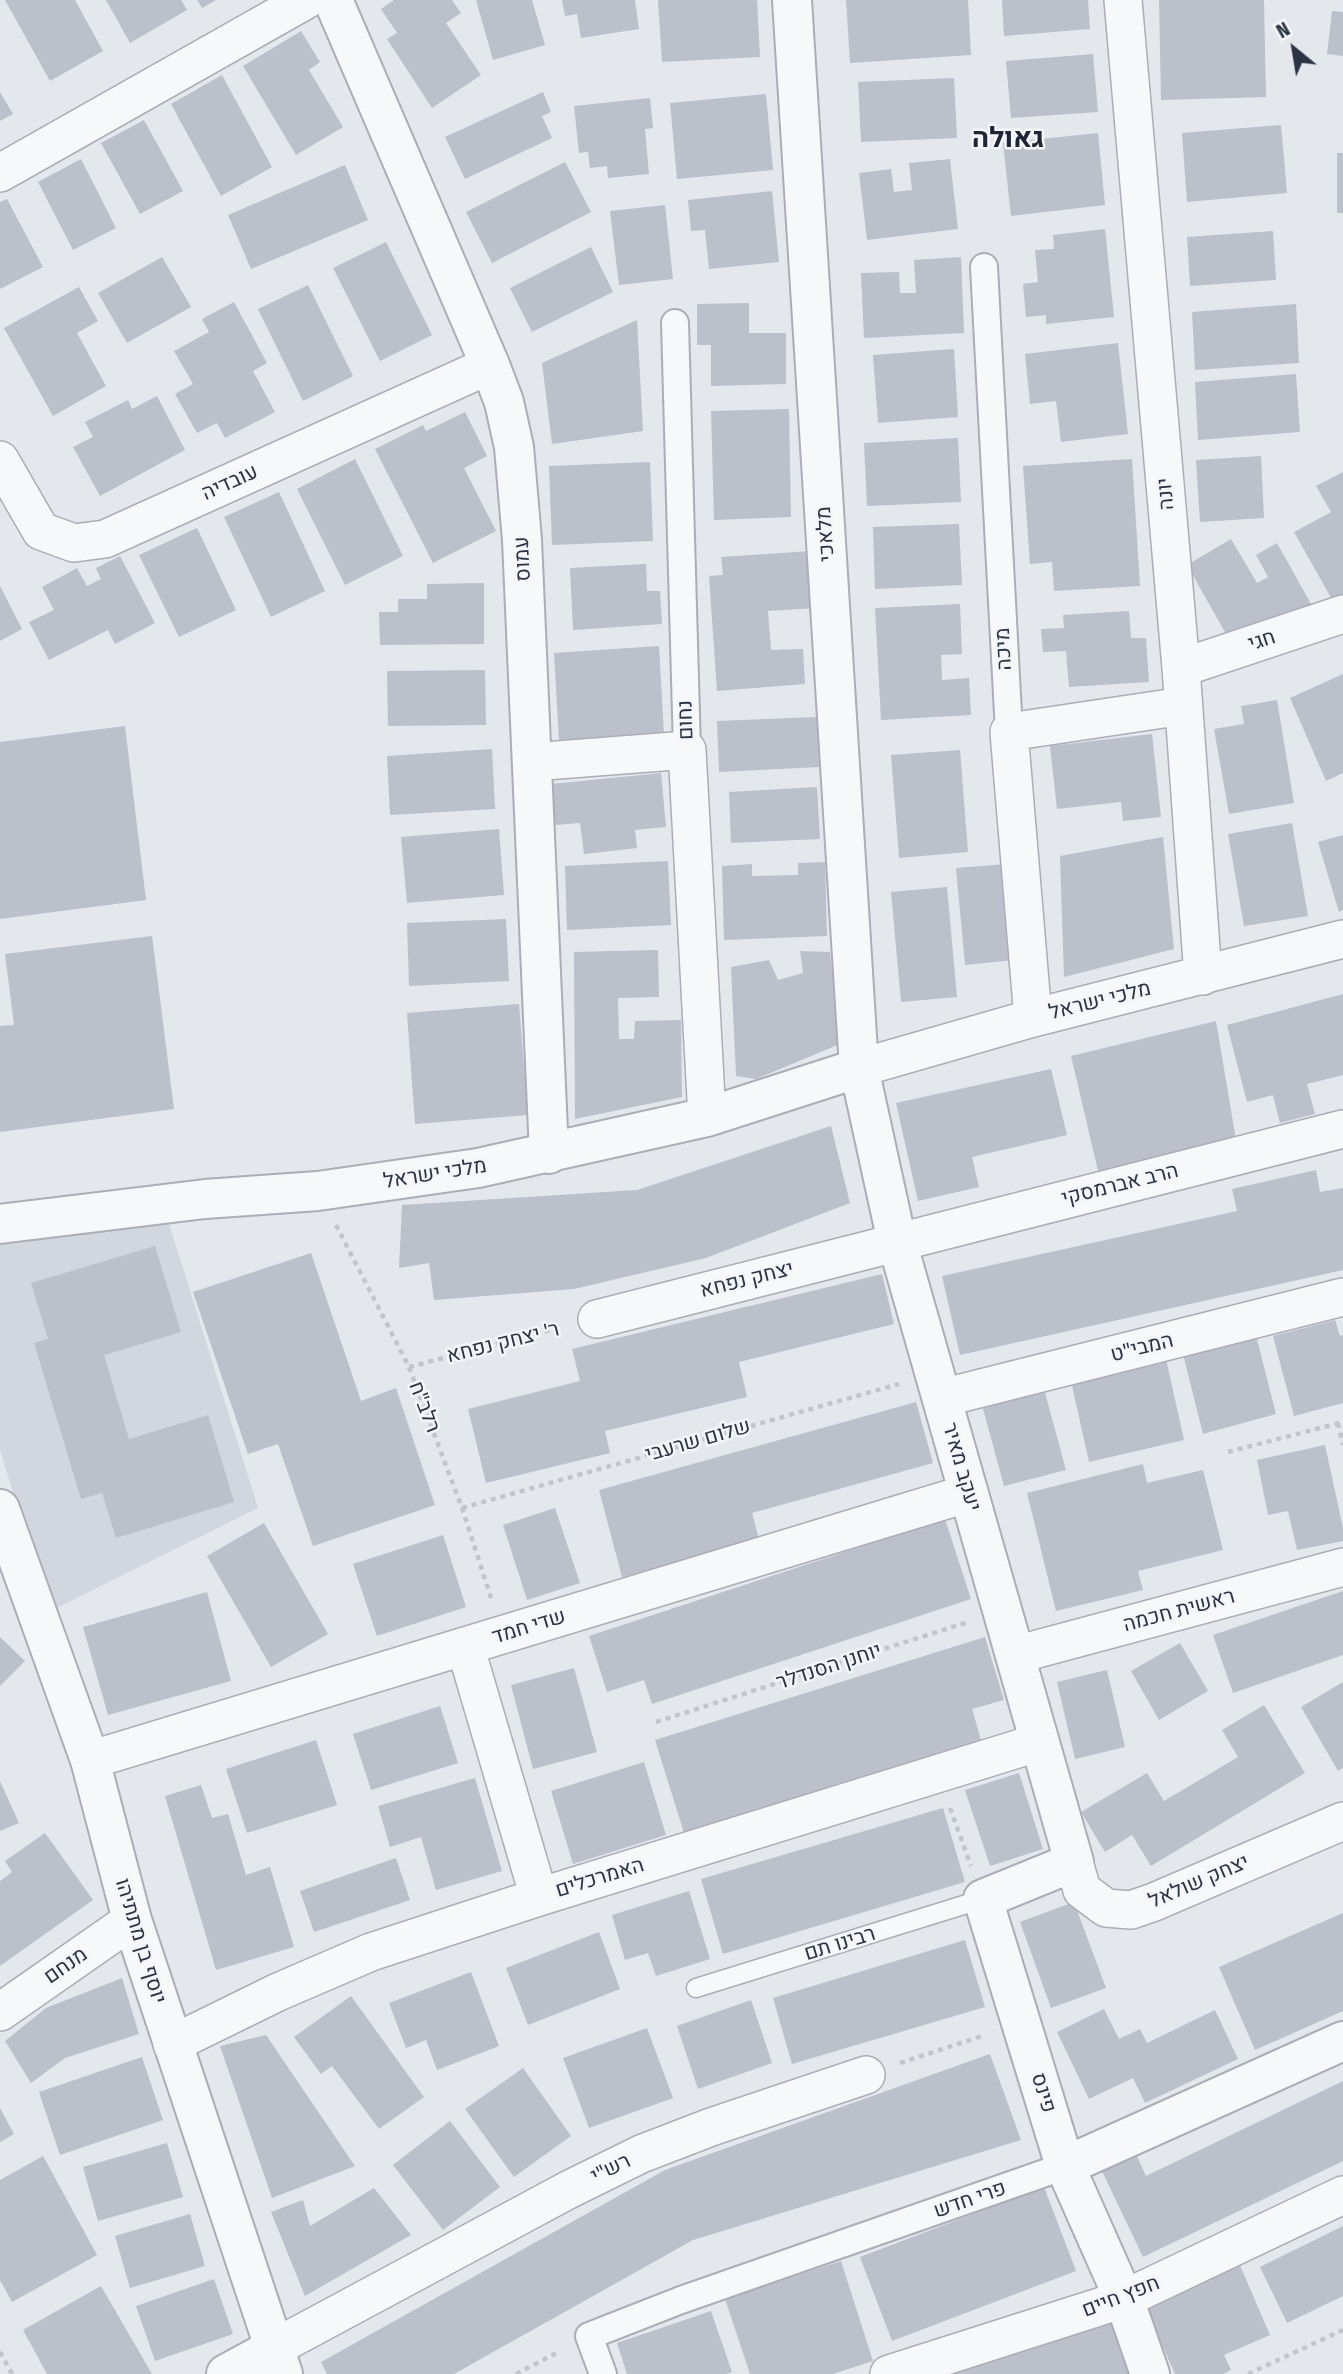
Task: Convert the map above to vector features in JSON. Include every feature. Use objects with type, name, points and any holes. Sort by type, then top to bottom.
[{"type":"street","points":[[0,173],[306,0]]},
{"type":"street","name":"עמוס","points":[[333,0],[490,365],[504,402],[514,447],[522,540],[533,762],[549,1154]]},
{"type":"street","name":"מלאכי","points":[[792,0],[859,1068]]},
{"type":"street","name":"יונה","points":[[1123,0],[1181,668],[1203,982]]},
{"type":"street","name":"מיכה","points":[[984,267],[1009,732],[1033,1024]]},
{"type":"street","name":"נחום","points":[[675,323],[687,750],[707,1117]]},
{"type":"street","name":"עובדיה","points":[[0,460],[41,530],[75,543],[105,539],[490,365]]},
{"type":"street","name":"חגי","points":[[1181,668],[1343,614]]},
{"type":"street","points":[[1009,732],[1183,706]]},
{"type":"street","points":[[533,762],[687,750]]},
{"type":"street","name":"מלכי ישראל","points":[[0,1224],[205,1199],[318,1191],[478,1168],[549,1154],[707,1117],[859,1068],[1203,982],[1343,939]]},
{"type":"street","name":"יעקב מאיר","points":[[859,1068],[897,1242],[1074,1863]]},
{"type":"street","name":"הרב אברמסקי","points":[[897,1242],[1343,1129]]},
{"type":"street","name":"יצחק נפחא","points":[[597,1319],[897,1242]]},
{"type":"street","name":"המבי\"ט","points":[[938,1386],[1343,1297]]},
{"type":"street","name":"שדי חמד","points":[[90,1760],[969,1493]]},
{"type":"street","name":"יוסף בן מתתיהו","points":[[3,1530],[90,1760],[132,1920],[278,2361]]},
{"type":"street","name":"ראשית חכמה","points":[[1015,1655],[1343,1567]]},
{"type":"street","points":[[465,1646],[539,1897]]},
{"type":"street","name":"האמרכלים","points":[[172,2044],[278,1992],[371,1952],[539,1897],[1040,1742]]},
{"type":"street","name":"יצחק שולאל","points":[[1074,1863],[1082,1890],[1106,1908],[1131,1910],[1343,1821]]},
{"type":"street","points":[[983,1899],[1074,1863]]},
{"type":"street","name":"פינס","points":[[983,1899],[1065,2166],[1124,2300],[1150,2374]]},
{"type":"street","name":"מנחם","points":[[0,2012],[132,1920]]},
{"type":"street","name":"פרי חדש","points":[[589,2336],[681,2300],[1065,2166],[1343,2041]]},
{"type":"street","name":"רש\"י","points":[[226,2374],[278,2361],[568,2190],[641,2154],[866,2074]]},
{"type":"street","name":"חפץ חיים","points":[[889,2374],[1124,2300],[1343,2195]]},
{"type":"street","points":[[589,2336],[603,2374]]},
{"type":"lane","name":"מלכי ישראל","points":[[1203,982],[1343,951]]},
{"type":"lane","name":"רבינו תם","points":[[696,1988],[983,1899]]},
{"type":"path","name":"רלב\"ח","points":[[318,1191],[409,1367],[462,1508],[503,1635]]},
{"type":"path","name":"ר' יצחק נפחא","points":[[409,1367],[597,1319]]},
{"type":"path","name":"שלום שרעבי","points":[[462,1508],[938,1386]]},
{"type":"path","points":[[1228,1452],[1340,1422],[1343,1445]]},
{"type":"path","name":"יוחנן הסנדלר","points":[[656,1722],[1002,1611]]},
{"type":"path","points":[[938,1774],[983,1899]]},
{"type":"path","points":[[866,2074],[1021,2023]]},
{"type":"path","points":[[1248,2374],[1343,2330]]},
{"type":"path","points":[[516,2374],[589,2336]]},
{"type":"path","points":[[0,2352],[12,2374]]},
{"type":"shaded area","points":[[166,1214],[258,1508],[50,1611],[0,1450],[0,1242]]},
{"type":"building","points":[[5,0],[75,0],[103,51],[50,81]]},
{"type":"building","points":[[106,0],[181,0],[187,10],[130,43]]},
{"type":"building","points":[[197,0],[216,0],[202,8]]},
{"type":"building","points":[[394,0],[452,0],[461,13],[446,23],[481,75],[432,108],[387,39],[397,33],[381,9]]},
{"type":"building","points":[[476,0],[532,0],[545,45],[493,60]]},
{"type":"building","points":[[562,0],[635,0],[639,29],[581,38],[577,14],[565,16]]},
{"type":"building","points":[[658,0],[757,0],[760,57],[662,62]]},
{"type":"building","points":[[846,0],[968,0],[971,55],[850,63]]},
{"type":"building","points":[[1002,0],[1088,0],[1090,29],[1004,36]]},
{"type":"building","points":[[1159,0],[1264,0],[1266,97],[1161,100]]},
{"type":"building","points":[[1332,11],[1343,12],[1343,56],[1327,54]]},
{"type":"building","points":[[301,31],[320,62],[309,70],[343,127],[296,155],[243,66]]},
{"type":"building","points":[[1093,54],[1098,112],[1011,118],[1006,61]]},
{"type":"building","points":[[222,75],[272,167],[221,196],[171,104]]},
{"type":"building","points":[[954,78],[957,138],[861,142],[858,82]]},
{"type":"building","points":[[0,92],[13,114],[0,121]]},
{"type":"building","points":[[543,92],[551,112],[542,116],[552,138],[465,179],[445,137]]},
{"type":"building","points":[[766,94],[773,170],[677,179],[670,103]]},
{"type":"building","points":[[650,98],[653,128],[645,129],[649,174],[608,178],[607,166],[590,168],[588,152],[579,153],[574,106]]},
{"type":"building","points":[[144,120],[183,191],[140,214],[101,143]]},
{"type":"building","points":[[1281,125],[1287,193],[1187,202],[1182,133]]},
{"type":"building","points":[[1098,133],[1105,205],[1011,216],[1003,143]]},
{"type":"building","points":[[1337,153],[1343,153],[1343,213],[1337,213]]},
{"type":"building","points":[[81,159],[116,228],[73,250],[38,182]]},
{"type":"building","points":[[950,159],[958,229],[867,240],[859,173],[891,169],[894,192],[912,190],[909,163]]},
{"type":"building","points":[[565,162],[591,212],[492,263],[466,212]]},
{"type":"building","points":[[345,165],[368,220],[251,269],[228,215]]},
{"type":"building","points":[[772,191],[779,262],[709,269],[705,230],[691,231],[688,200]]},
{"type":"building","points":[[7,199],[43,267],[0,289],[0,202]]},
{"type":"building","points":[[665,205],[673,279],[619,285],[610,211]]},
{"type":"building","points":[[1105,229],[1114,317],[1046,324],[1046,315],[1026,317],[1023,284],[1038,282],[1035,250],[1054,249],[1053,235]]},
{"type":"building","points":[[1273,231],[1276,280],[1190,286],[1187,237]]},
{"type":"building","points":[[386,242],[432,335],[380,361],[333,268]]},
{"type":"building","points":[[591,247],[613,292],[532,332],[510,288]]},
{"type":"building","points":[[162,257],[191,307],[127,343],[98,293]]},
{"type":"building","points":[[961,257],[964,333],[864,338],[861,273],[899,272],[900,293],[916,293],[914,260]]},
{"type":"building","points":[[308,285],[353,376],[303,401],[258,309]]},
{"type":"building","points":[[79,287],[98,321],[77,333],[106,386],[53,416],[4,328]]},
{"type":"building","points":[[234,302],[267,363],[253,371],[275,412],[225,438],[217,423],[197,433],[175,394],[193,384],[174,351],[209,332],[202,319]]},
{"type":"building","points":[[749,303],[749,333],[786,333],[786,384],[711,386],[711,345],[697,345],[697,304]]},
{"type":"building","points":[[1296,304],[1299,363],[1195,370],[1192,312]]},
{"type":"building","points":[[637,320],[643,431],[552,444],[542,363]]},
{"type":"building","points":[[1118,343],[1128,434],[1061,442],[1056,401],[1030,404],[1025,354]]},
{"type":"building","points":[[954,349],[958,417],[878,423],[873,355]]},
{"type":"building","points":[[1296,374],[1300,432],[1198,440],[1195,382]]},
{"type":"building","points":[[157,396],[185,450],[100,496],[73,447],[93,437],[85,422],[128,400],[132,409]]},
{"type":"building","points":[[789,409],[791,517],[714,520],[711,411]]},
{"type":"building","points":[[465,412],[487,456],[464,468],[496,531],[433,563],[375,449],[423,425],[426,431]]},
{"type":"building","points":[[958,438],[961,502],[867,506],[864,443]]},
{"type":"building","points":[[1261,456],[1264,518],[1200,522],[1196,460]]},
{"type":"building","points":[[355,459],[403,556],[345,585],[297,489]]},
{"type":"building","points":[[1132,459],[1140,586],[1054,591],[1052,562],[1030,564],[1023,466]]},
{"type":"building","points":[[650,462],[653,541],[552,545],[549,466]]},
{"type":"building","points":[[1343,472],[1343,598],[1334,603],[1294,532],[1331,512],[1316,486]]},
{"type":"building","points":[[279,492],[325,591],[271,617],[224,517]]},
{"type":"building","points":[[959,524],[962,585],[875,589],[873,527]]},
{"type":"building","points":[[197,528],[236,610],[179,637],[139,555]]},
{"type":"building","points":[[1231,539],[1257,583],[1268,577],[1256,555],[1277,543],[1311,604],[1234,648],[1187,565]]},
{"type":"building","points":[[812,551],[816,608],[768,611],[771,650],[803,649],[805,684],[717,691],[709,576],[723,575],[721,557]]},
{"type":"building","points":[[120,556],[155,623],[115,644],[108,630],[49,660],[29,622],[54,610],[42,587],[77,568],[87,586],[101,579],[96,568]]},
{"type":"building","points":[[646,564],[647,591],[660,591],[662,624],[573,630],[570,568]]},
{"type":"building","points":[[484,583],[484,644],[380,645],[379,612],[398,612],[398,599],[427,599],[427,584]]},
{"type":"building","points":[[0,586],[22,629],[0,641]]},
{"type":"building","points":[[960,604],[962,654],[941,655],[942,680],[969,678],[971,715],[881,720],[875,608]]},
{"type":"building","points":[[1129,611],[1131,638],[1146,638],[1149,682],[1069,687],[1066,651],[1043,652],[1041,629],[1064,628],[1063,615]]},
{"type":"building","points":[[659,646],[664,734],[559,740],[554,653]]},
{"type":"building","points":[[485,670],[486,725],[388,726],[387,671]]},
{"type":"building","points":[[1343,674],[1343,773],[1326,781],[1290,698]]},
{"type":"building","points":[[1277,700],[1294,803],[1229,814],[1214,729],[1244,724],[1241,706]]},
{"type":"building","points":[[817,717],[819,767],[719,772],[717,721]]},
{"type":"building","points":[[125,726],[146,900],[0,919],[0,742]]},
{"type":"building","points":[[1152,734],[1161,817],[1123,821],[1121,802],[1057,809],[1050,746]]},
{"type":"building","points":[[492,749],[495,809],[390,815],[387,756]]},
{"type":"building","points":[[960,750],[968,852],[899,858],[891,755]]},
{"type":"building","points":[[661,773],[666,827],[635,830],[637,848],[584,854],[580,823],[555,825],[552,784]]},
{"type":"building","points":[[817,787],[820,839],[731,843],[729,792]]},
{"type":"building","points":[[1292,823],[1308,916],[1244,926],[1228,834]]},
{"type":"building","points":[[499,829],[504,895],[407,903],[401,837]]},
{"type":"building","points":[[1343,835],[1343,910],[1339,912],[1318,842]]},
{"type":"building","points":[[1163,837],[1174,949],[1064,977],[1060,856]]},
{"type":"building","points":[[668,861],[671,925],[567,930],[565,866]]},
{"type":"building","points":[[825,862],[827,936],[724,940],[722,866],[752,864],[752,876],[798,875],[798,863]]},
{"type":"building","points":[[1006,864],[1014,960],[965,965],[956,868]]},
{"type":"building","points":[[947,887],[957,997],[901,1002],[891,892]]},
{"type":"building","points":[[506,919],[509,981],[409,986],[407,923]]},
{"type":"building","points":[[152,936],[174,1109],[0,1132],[0,1026],[14,1025],[5,954]]},
{"type":"building","points":[[658,950],[659,997],[618,998],[619,1039],[634,1039],[635,1021],[681,1020],[682,1097],[575,1119],[574,952]]},
{"type":"building","points":[[800,951],[830,952],[840,1044],[756,1079],[736,1076],[731,967],[769,960],[778,980],[803,973]]},
{"type":"building","points":[[1343,994],[1343,1075],[1307,1084],[1315,1114],[1280,1123],[1273,1095],[1247,1102],[1227,1025]]},
{"type":"building","points":[[519,1004],[528,1115],[415,1124],[407,1013]]},
{"type":"building","points":[[1216,1021],[1236,1140],[1099,1175],[1071,1056]]},
{"type":"building","points":[[1051,1069],[1067,1135],[972,1157],[979,1187],[918,1201],[896,1103]]},
{"type":"building","points":[[831,1126],[850,1203],[706,1258],[574,1289],[434,1300],[429,1263],[399,1268],[402,1205],[637,1190]]},
{"type":"building","points":[[1316,1170],[1320,1192],[1343,1188],[1343,1270],[960,1355],[942,1276],[1237,1211],[1232,1189]]},
{"type":"building","points":[[155,1246],[181,1332],[104,1355],[129,1439],[208,1415],[234,1502],[116,1538],[102,1493],[81,1499],[34,1343],[48,1339],[31,1283]]},
{"type":"building","points":[[311,1253],[361,1401],[396,1388],[435,1505],[313,1546],[278,1444],[248,1454],[193,1292]]},
{"type":"building","points":[[882,1274],[894,1324],[739,1362],[747,1397],[605,1431],[610,1453],[486,1483],[468,1409],[580,1381],[572,1349]]},
{"type":"building","points":[[1335,1320],[1340,1336],[1343,1335],[1343,1403],[1294,1416],[1273,1336]]},
{"type":"building","points":[[1256,1335],[1276,1414],[1203,1434],[1183,1354]]},
{"type":"building","points":[[1166,1359],[1184,1440],[1089,1462],[1071,1381]]},
{"type":"building","points":[[1044,1389],[1066,1470],[1004,1486],[982,1405]]},
{"type":"building","points":[[916,1402],[933,1463],[752,1513],[759,1539],[622,1577],[599,1490]]},
{"type":"building","points":[[1325,1445],[1343,1528],[1343,1541],[1297,1550],[1288,1511],[1268,1515],[1257,1460]]},
{"type":"building","points":[[1143,1464],[1147,1483],[1203,1470],[1223,1550],[1138,1571],[1143,1590],[1056,1611],[1027,1493]]},
{"type":"building","points":[[555,1508],[580,1583],[527,1600],[503,1525]]},
{"type":"building","points":[[945,1519],[971,1599],[652,1704],[644,1680],[607,1692],[589,1636]]},
{"type":"building","points":[[264,1523],[328,1634],[271,1667],[207,1556]]},
{"type":"building","points":[[443,1535],[466,1607],[377,1636],[353,1564]]},
{"type":"building","points":[[1343,1591],[1343,1655],[1233,1693],[1213,1635]]},
{"type":"building","points":[[207,1592],[231,1681],[108,1715],[83,1627]]},
{"type":"building","points":[[0,1637],[25,1661],[0,1686]]},
{"type":"building","points":[[985,1637],[1004,1700],[972,1709],[981,1740],[684,1833],[655,1740]]},
{"type":"building","points":[[1180,1643],[1208,1691],[1159,1720],[1131,1671]]},
{"type":"building","points":[[574,1668],[597,1752],[533,1769],[511,1685]]},
{"type":"building","points":[[1107,1670],[1125,1747],[1075,1759],[1057,1682]]},
{"type":"building","points":[[1343,1682],[1343,1768],[1338,1771],[1301,1707]]},
{"type":"building","points":[[1264,1705],[1305,1773],[1151,1866],[1132,1835],[1105,1852],[1081,1812],[1147,1773],[1164,1801],[1238,1757],[1222,1730]]},
{"type":"building","points":[[440,1706],[458,1763],[371,1790],[353,1734]]},
{"type":"building","points":[[316,1740],[337,1805],[247,1833],[226,1769]]},
{"type":"building","points":[[644,1762],[666,1835],[573,1864],[551,1791]]},
{"type":"building","points":[[1019,1773],[1043,1849],[990,1866],[965,1790]]},
{"type":"building","points":[[475,1778],[502,1871],[436,1890],[421,1837],[390,1847],[378,1806]]},
{"type":"building","points":[[0,1781],[19,1823],[0,1831]]},
{"type":"building","points":[[201,1785],[212,1818],[228,1814],[246,1875],[270,1867],[294,1947],[216,1970],[165,1796]]},
{"type":"building","points":[[943,1808],[965,1882],[723,1954],[701,1879]]},
{"type":"building","points":[[45,1833],[93,1900],[0,1966],[0,1881],[12,1872],[5,1861]]},
{"type":"building","points":[[396,1858],[410,1900],[314,1932],[300,1891]]},
{"type":"building","points":[[689,1891],[710,1959],[656,1976],[648,1953],[625,1960],[612,1915]]},
{"type":"building","points":[[1074,1902],[1106,1988],[1051,2008],[1020,1922]]},
{"type":"building","points":[[1343,1913],[1343,2011],[1255,2050],[1219,1967]]},
{"type":"building","points":[[599,1932],[620,1989],[528,2025],[506,1968]]},
{"type":"building","points":[[965,1940],[985,2007],[792,2064],[773,1998]]},
{"type":"building","points":[[471,1972],[499,2046],[437,2070],[426,2040],[406,2048],[389,2003]]},
{"type":"building","points":[[122,1978],[139,2034],[65,2058],[31,2083],[5,2041],[46,2008]]},
{"type":"building","points":[[351,1996],[424,2097],[379,2129],[332,2066],[321,2074],[294,2037]]},
{"type":"building","points":[[751,2000],[772,2063],[698,2089],[677,2026]]},
{"type":"building","points":[[1104,2009],[1119,2039],[1140,2029],[1147,2043],[1215,2010],[1238,2059],[1145,2103],[1133,2078],[1089,2099],[1057,2032]]},
{"type":"building","points":[[647,2028],[673,2098],[589,2128],[563,2058]]},
{"type":"building","points":[[266,2035],[355,2166],[272,2198],[220,2046]]},
{"type":"building","points":[[990,2054],[1021,2140],[693,2240],[454,2374],[327,2374],[321,2362],[665,2170]]},
{"type":"building","points":[[142,2057],[163,2120],[60,2155],[39,2092]]},
{"type":"building","points":[[523,2068],[571,2136],[514,2177],[465,2109]]},
{"type":"building","points":[[1343,2081],[1343,2161],[1143,2257],[1100,2167],[1134,2150],[1146,2176]]},
{"type":"building","points":[[0,2108],[14,2134],[0,2142]]},
{"type":"building","points":[[450,2121],[500,2187],[443,2230],[393,2165]]},
{"type":"building","points":[[167,2143],[183,2197],[98,2221],[83,2167]]},
{"type":"building","points":[[43,2156],[97,2255],[12,2302],[0,2280],[0,2180]]},
{"type":"building","points":[[1044,2187],[1076,2271],[892,2341],[860,2257]]},
{"type":"building","points":[[374,2188],[411,2235],[305,2296],[271,2212],[303,2200],[310,2226]]},
{"type":"building","points":[[190,2214],[205,2266],[130,2288],[115,2236]]},
{"type":"building","points":[[1343,2226],[1343,2296],[1287,2323],[1260,2267]]},
{"type":"building","points":[[841,2261],[873,2361],[833,2374],[750,2374],[725,2299]]},
{"type":"building","points":[[1239,2263],[1270,2335],[1224,2355],[1231,2370],[1223,2374],[1175,2374],[1144,2304]]},
{"type":"building","points":[[214,2279],[233,2334],[155,2361],[136,2306]]},
{"type":"building","points":[[101,2286],[152,2374],[47,2374],[23,2330]]},
{"type":"building","points":[[711,2311],[732,2372],[627,2374],[617,2343]]},
{"type":"building","points":[[1113,2313],[1133,2374],[926,2374]]},
{"type":"district","name":"גאולה","points":[[1008,139]]}]
